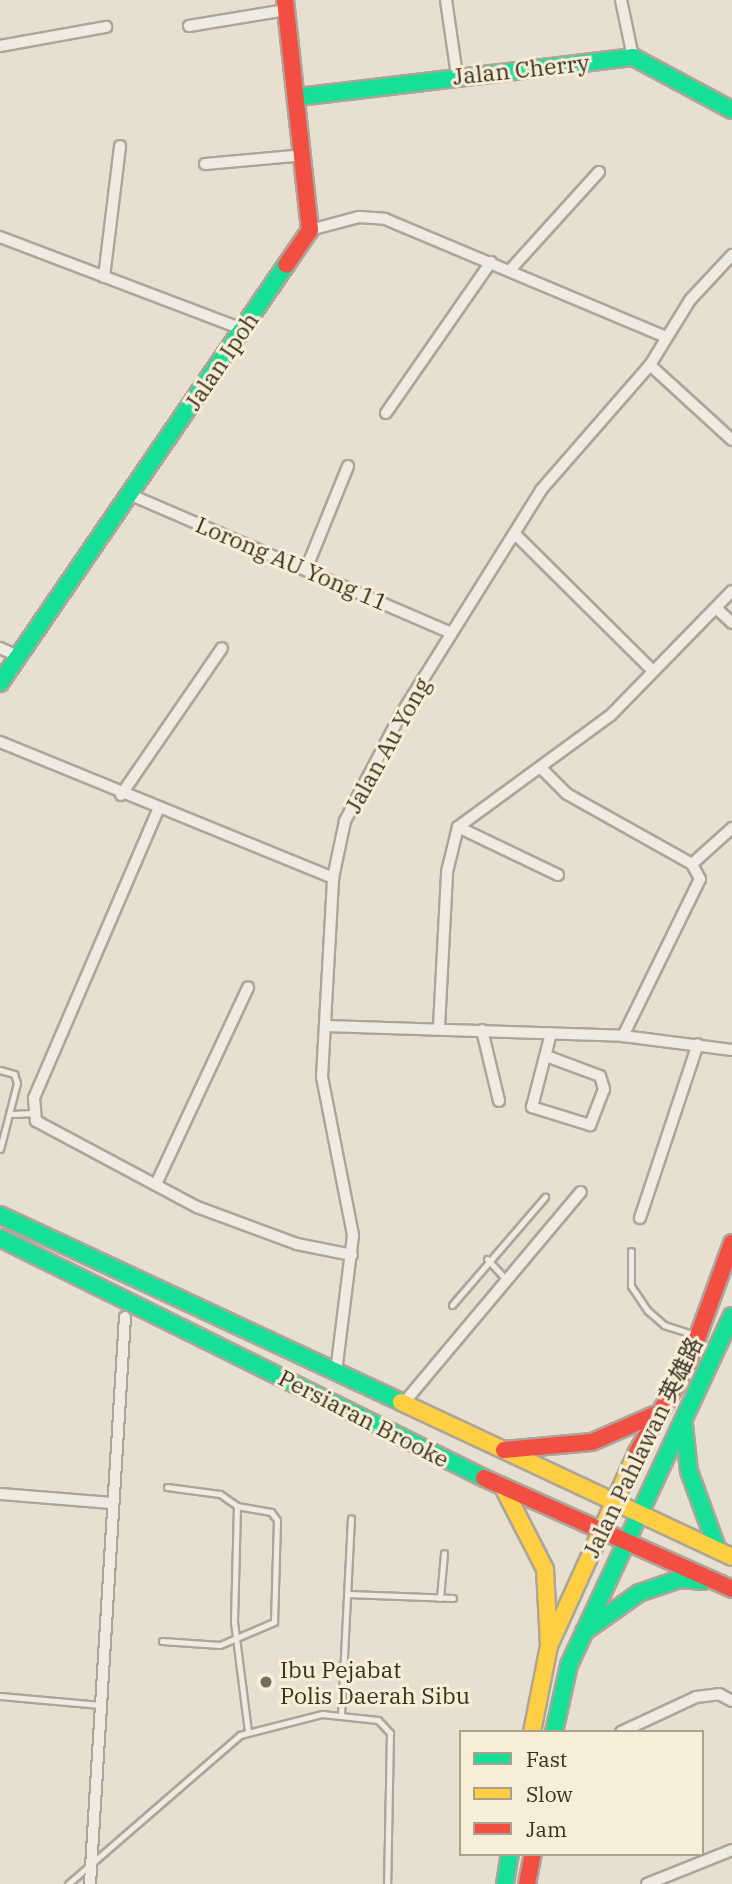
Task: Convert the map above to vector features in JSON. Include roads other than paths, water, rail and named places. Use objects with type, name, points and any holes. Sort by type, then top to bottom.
[{"type":"main road","points":[[286,5],[298,97],[310,230]]},
{"type":"main road","name":"Jalan Cherry","points":[[298,97],[457,75],[633,57]]},
{"type":"main road","points":[[633,57],[730,105]]},
{"type":"main road","name":"Jalan Ipoh","points":[[0,683],[310,230]]},
{"type":"main road","name":"Persiaran Brooke","points":[[0,1215],[732,1557]]},
{"type":"main road","name":"Persiaran Brooke","points":[[0,1238],[504,1488],[725,1586]]},
{"type":"main road","name":"Jalan Pahlawan 英雄路","points":[[532,1730],[549,1646],[654,1415],[675,1389],[698,1336],[732,1243]]},
{"type":"main road","name":"Jalan Pahlawan 英雄路","points":[[555,1730],[584,1632],[638,1513],[684,1425],[732,1316]]},
{"type":"main road","points":[[500,1450],[592,1442],[654,1415]]},
{"type":"main road","points":[[684,1425],[689,1471],[717,1548]]},
{"type":"main road","points":[[504,1488],[545,1569],[549,1646]]},
{"type":"main road","points":[[584,1632],[615,1606],[661,1584],[725,1586]]},
{"type":"main road","points":[[505,1884],[510,1856]]},
{"type":"main road","points":[[527,1884],[533,1856]]},
{"type":"street","points":[[446,0],[457,75]]},
{"type":"street","points":[[621,0],[633,57]]},
{"type":"street","points":[[189,26],[286,5]]},
{"type":"street","points":[[0,46],[106,27]]},
{"type":"street","points":[[104,277],[120,146]]},
{"type":"street","points":[[205,164],[303,155]]},
{"type":"street","points":[[511,270],[599,172]]},
{"type":"street","points":[[310,230],[359,217],[385,219],[666,337]]},
{"type":"street","points":[[0,237],[242,329]]},
{"type":"street","name":"Jalan Au Yong","points":[[336,1371],[352,1255],[322,1077],[333,878],[357,792],[541,490],[650,365],[666,337],[732,255]]},
{"type":"street","points":[[386,413],[491,262]]},
{"type":"street","points":[[650,365],[732,440]]},
{"type":"street","points":[[307,567],[348,466]]},
{"type":"street","name":"Lorong AU Yong 11","points":[[131,495],[307,567],[452,633]]},
{"type":"street","points":[[516,535],[652,670]]},
{"type":"street","points":[[439,1027],[447,872],[458,827],[472,811],[542,769],[611,715],[732,591]]},
{"type":"street","points":[[716,608],[732,623]]},
{"type":"street","points":[[0,648],[17,656]]},
{"type":"street","points":[[121,795],[222,648]]},
{"type":"street","points":[[0,742],[121,795],[333,878]]},
{"type":"street","points":[[542,769],[576,800],[692,864],[699,885],[623,1036]]},
{"type":"street","points":[[158,810],[104,924],[33,1113],[41,1126],[197,1207],[298,1244],[352,1255]]},
{"type":"street","points":[[458,827],[558,875]]},
{"type":"street","points":[[692,864],[732,828]]},
{"type":"street","points":[[156,1184],[248,988]]},
{"type":"street","points":[[326,1026],[439,1027],[623,1036],[732,1050]]},
{"type":"street","points":[[482,1030],[499,1101]]},
{"type":"street","points":[[549,1057],[600,1076],[604,1089],[590,1125],[532,1107],[549,1057],[551,1033]]},
{"type":"street","points":[[640,1218],[698,1044]]},
{"type":"street","points":[[402,1405],[505,1278],[581,1192]]},
{"type":"street","points":[[90,1884],[98,1705],[125,1317]]},
{"type":"street","points":[[0,1494],[113,1503]]},
{"type":"street","points":[[625,1730],[696,1697],[719,1694],[732,1701]]},
{"type":"street","points":[[647,1884],[732,1850]]},
{"type":"lane","points":[[0,1070],[17,1078],[12,1114],[0,1149]]},
{"type":"lane","points":[[12,1114],[33,1113]]},
{"type":"lane","points":[[452,1305],[488,1259],[545,1197]]},
{"type":"lane","points":[[631,1251],[631,1286],[647,1310],[664,1325],[698,1336]]},
{"type":"lane","points":[[488,1259],[505,1278]]},
{"type":"lane","points":[[162,1641],[238,1641],[274,1622],[281,1534],[271,1512],[237,1506],[220,1494],[167,1487]]},
{"type":"lane","points":[[237,1506],[238,1641],[248,1732]]},
{"type":"lane","points":[[341,1715],[351,1518]]},
{"type":"lane","points":[[440,1598],[444,1553]]},
{"type":"lane","points":[[348,1594],[453,1598]]},
{"type":"lane","points":[[0,1696],[98,1705]]},
{"type":"lane","points":[[68,1884],[92,1858],[248,1732],[288,1719],[341,1715],[378,1720],[390,1733],[387,1884]]},
{"type":"place","name":"Ibu Pejabat Polis Daerah Sibu","points":[[266,1682]]}]
